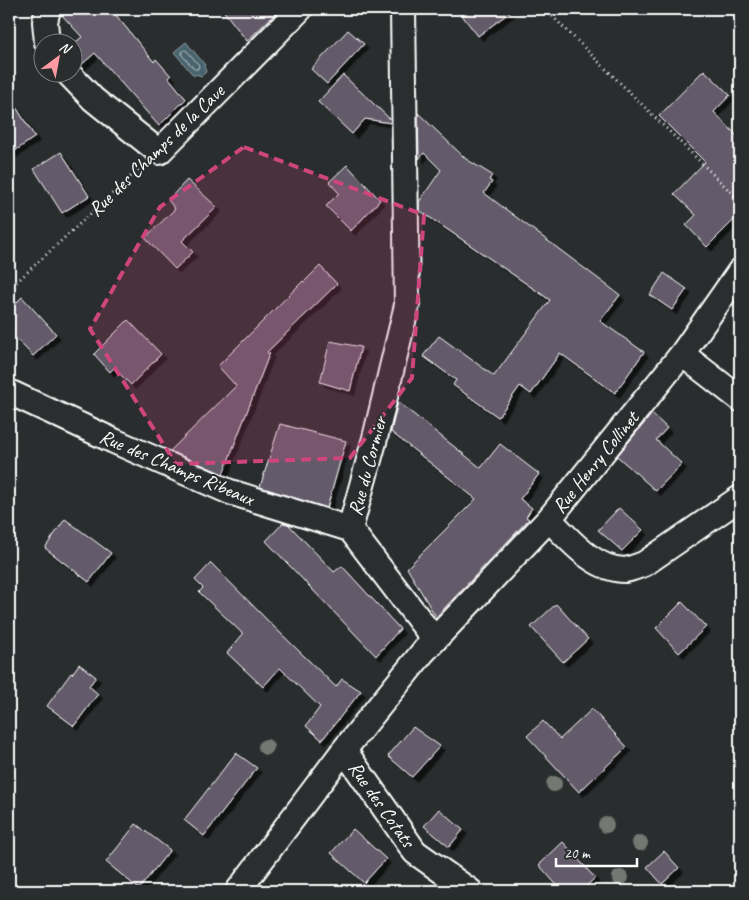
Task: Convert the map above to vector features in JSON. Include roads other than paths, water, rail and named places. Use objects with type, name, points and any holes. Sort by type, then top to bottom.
[{"type":"street","points":[[46,32],[45,22],[48,9]]},
{"type":"street","name":"Rue des Champs de la Cave","points":[[77,82],[93,99],[159,152],[300,9]]},
{"type":"street","name":"Rue du Cormier","points":[[403,9],[407,305],[375,438],[350,530],[434,639]]},
{"type":"street","name":"Rue Henry Collinet","points":[[434,639],[549,519],[682,354],[740,271]]},
{"type":"street","points":[[682,354],[740,399]]},
{"type":"street","name":"Rue des Champs Ribeaux","points":[[9,392],[230,492],[350,530]]},
{"type":"street","points":[[549,519],[581,551],[608,568],[627,570],[644,564],[740,498]]},
{"type":"street","points":[[238,891],[344,750],[434,639]]},
{"type":"street","name":"Rue des Cotats","points":[[344,750],[415,852],[470,891]]},
{"type":"water","points":[[186,42],[205,65],[206,71],[201,76],[196,74],[194,76],[174,52]]}]
